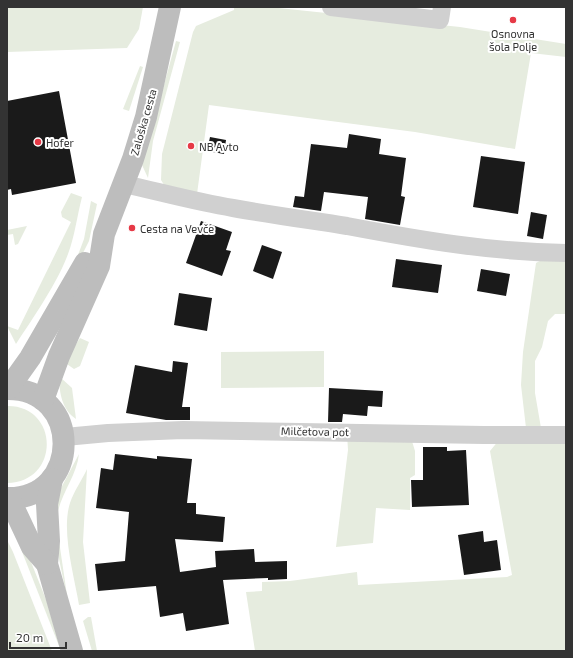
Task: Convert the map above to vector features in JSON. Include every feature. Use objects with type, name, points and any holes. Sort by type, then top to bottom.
[{"type":"main road","name":"Zaloška cesta","points":[[8,389],[30,358],[71,291],[87,259],[104,234],[124,184],[146,117],[170,7]]},
{"type":"main road","name":"Zaloška cesta","points":[[43,400],[59,356],[99,266],[104,234]]},
{"type":"main road","points":[[8,389],[21,390],[43,400],[54,411],[65,437],[64,454],[52,479],[33,494],[8,498],[32,547],[46,564],[72,651]]},
{"type":"main road","points":[[46,564],[49,541],[47,504],[52,479]]},
{"type":"street","points":[[331,7],[440,20],[442,7]]},
{"type":"street","points":[[124,184],[233,208],[348,227],[397,237],[523,252],[566,252]]},
{"type":"street","name":"Milčetova pot","points":[[65,437],[108,433],[183,430],[566,435]]},
{"type":"shaded area","points":[[7,7],[143,7],[139,29],[127,48],[7,52]]},
{"type":"shaded area","points":[[234,7],[269,7],[460,27],[566,44],[566,57],[531,53],[515,149],[415,132],[209,105],[197,194],[166,188],[161,180],[162,154],[193,32],[196,26],[234,10]]},
{"type":"shaded area","points":[[176,41],[180,42],[153,141],[148,178],[142,165]]},
{"type":"shaded area","points":[[140,66],[143,67],[129,111],[123,109]]},
{"type":"shaded area","points":[[71,193],[82,197],[72,240],[64,265],[52,288],[16,344],[7,326],[18,330],[71,222],[62,217],[61,212]]},
{"type":"shaded area","points":[[91,201],[97,204],[89,241],[66,287],[84,239]]},
{"type":"shaded area","points":[[27,226],[18,244],[15,245],[13,234],[7,235],[7,230]]},
{"type":"shaded area","points":[[547,257],[566,257],[566,314],[555,314],[548,321],[542,347],[535,361],[535,393],[541,428],[526,428],[521,385],[523,352],[536,263]]},
{"type":"shaded area","points":[[80,338],[89,342],[80,366],[74,369],[64,362]]},
{"type":"shaded area","points":[[324,351],[324,387],[221,388],[221,352]]},
{"type":"shaded area","points":[[60,377],[72,388],[76,419],[71,416],[62,401]]},
{"type":"shaded area","points":[[7,406],[24,409],[37,417],[44,430],[47,444],[44,458],[37,470],[25,479],[7,483]]},
{"type":"shaded area","points":[[347,434],[411,438],[415,451],[415,475],[410,478],[410,510],[376,508],[373,543],[336,547],[348,450]]},
{"type":"shaded area","points":[[566,439],[566,651],[255,651],[246,592],[262,591],[262,582],[290,581],[357,572],[358,585],[507,577],[512,575],[490,451],[499,440]]},
{"type":"shaded area","points":[[79,454],[76,469],[63,496],[58,511],[55,508],[61,488]]},
{"type":"shaded area","points":[[87,469],[83,542],[90,603],[79,605],[69,553],[67,527],[70,503]]},
{"type":"shaded area","points":[[58,534],[68,602],[54,535]]},
{"type":"shaded area","points":[[7,540],[13,552],[52,651],[8,651]]},
{"type":"shaded area","points":[[23,542],[47,602],[61,651],[19,544]]},
{"type":"shaded area","points":[[88,617],[91,617],[97,651],[92,651],[83,621]]},
{"type":"building","name":"Hofer","points":[[59,91],[76,183],[12,195],[11,189],[7,190],[7,101]]},
{"type":"building","points":[[349,134],[381,139],[379,154],[406,158],[401,196],[405,197],[400,225],[365,219],[368,197],[324,192],[321,211],[293,207],[295,196],[304,197],[311,144],[347,148]]},
{"type":"building","points":[[210,137],[226,140],[224,154],[207,151]]},
{"type":"building","points":[[481,156],[525,162],[518,214],[473,207]]},
{"type":"building","points":[[531,212],[547,215],[543,239],[527,236]]},
{"type":"building","points":[[201,221],[232,232],[226,250],[231,251],[222,276],[186,263]]},
{"type":"building","points":[[262,245],[282,252],[273,279],[253,271]]},
{"type":"building","points":[[396,259],[442,265],[438,293],[392,287]]},
{"type":"building","points":[[481,269],[510,274],[506,296],[477,291]]},
{"type":"building","points":[[179,293],[212,298],[207,331],[174,325]]},
{"type":"building","points":[[173,361],[188,363],[182,407],[190,407],[190,420],[166,420],[126,413],[135,365],[172,372]]},
{"type":"building","points":[[329,388],[383,391],[382,407],[368,406],[367,416],[343,414],[342,422],[328,422]]},
{"type":"building","points":[[423,447],[447,447],[447,451],[466,450],[469,505],[412,507],[411,480],[423,480]]},
{"type":"building","points":[[115,454],[157,459],[157,456],[192,459],[187,503],[196,503],[196,514],[225,517],[223,542],[175,539],[180,572],[216,567],[215,551],[254,549],[255,562],[287,561],[287,579],[268,580],[268,578],[223,580],[229,624],[186,631],[183,613],[160,617],[156,586],[98,591],[95,564],[125,561],[129,512],[96,508],[101,468],[113,470]]},
{"type":"building","points":[[483,531],[484,542],[497,540],[501,570],[464,575],[458,535]]},
{"type":"place","name":"Osnovna šola Polje","points":[[513,20]]},
{"type":"place","name":"Hofer","points":[[38,142]]},
{"type":"place","name":"NB Avto","points":[[191,146]]},
{"type":"place","name":"Cesta na Vevče","points":[[132,228]]}]
